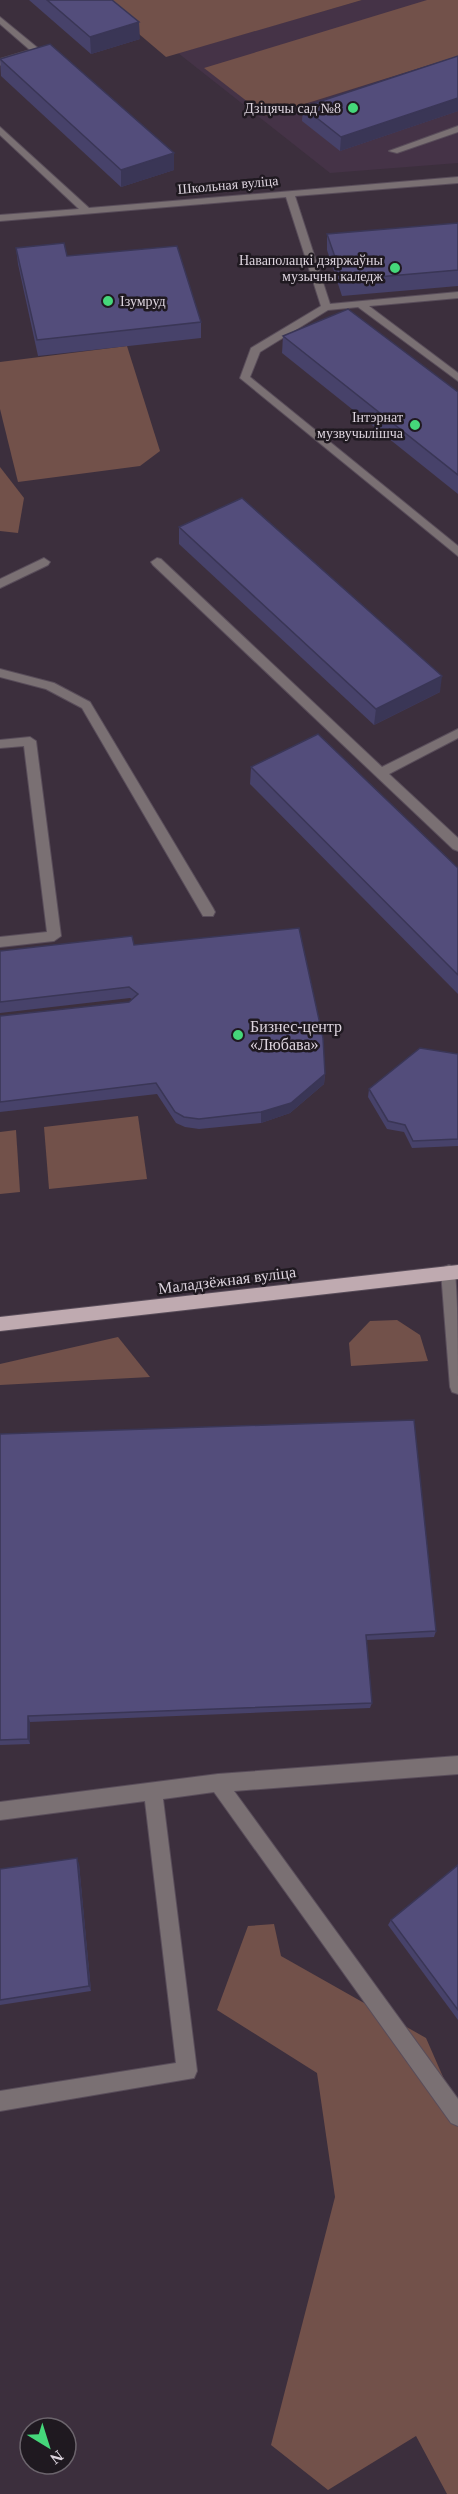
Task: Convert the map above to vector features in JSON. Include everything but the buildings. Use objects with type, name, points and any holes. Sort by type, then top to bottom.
[{"type":"main road","name":"Маладзёжная вуліца","points":[[0,1324],[454,1272]]},
{"type":"street","points":[[0,20],[36,51],[0,62]]},
{"type":"street","points":[[393,151],[458,129]]},
{"type":"street","points":[[0,130],[87,211]]},
{"type":"street","name":"Школьная вуліца","points":[[0,218],[458,180]]},
{"type":"street","points":[[290,194],[326,307]]},
{"type":"street","points":[[458,296],[326,307],[255,350],[245,378],[458,552]]},
{"type":"street","points":[[360,304],[458,378]]},
{"type":"street","points":[[0,584],[44,562]]},
{"type":"street","points":[[157,562],[458,846]]},
{"type":"street","points":[[0,673],[50,686],[86,705],[208,912]]},
{"type":"street","points":[[381,773],[458,733]]},
{"type":"street","points":[[0,744],[30,741],[54,936],[0,942]]},
{"type":"street","points":[[454,1272],[458,1387]]},
{"type":"street","points":[[0,1811],[218,1783],[458,1765]]},
{"type":"street","points":[[218,1783],[458,2116]]},
{"type":"street","points":[[0,2101],[187,2070],[153,1791]]},
{"type":"shaded area","points":[[99,0],[362,0],[166,57]]},
{"type":"shaded area","name":"Дзіцячы сад №8","points":[[362,0],[458,0],[458,163],[330,173],[178,53]]},
{"type":"shaded area","points":[[427,0],[458,0],[458,56],[266,116],[204,68]]},
{"type":"shaded area","points":[[127,346],[160,451],[140,466],[18,482],[0,409],[0,362]]},
{"type":"shaded area","points":[[0,467],[24,498],[18,533],[0,531]]},
{"type":"shaded area","points":[[138,1116],[147,1179],[49,1189],[44,1127]]},
{"type":"shaded area","points":[[16,1130],[20,1192],[0,1194],[0,1132]]},
{"type":"shaded area","points":[[397,1320],[420,1335],[428,1361],[351,1366],[349,1343],[370,1321]]},
{"type":"shaded area","points":[[118,1337],[150,1377],[0,1385],[0,1364]]},
{"type":"shaded area","points":[[274,1924],[281,1956],[426,2038],[458,2111],[458,2494],[447,2494],[416,2436],[328,2490],[271,2445],[335,2197],[317,2073],[217,2010],[248,1926]]},
{"type":"place","name":"Дзіцячы сад №8","points":[[353,108]]},
{"type":"place","name":"Наваполацкі дзяржаўны музычны каледж","points":[[395,268]]},
{"type":"place","name":"Ізумруд","points":[[108,301]]},
{"type":"place","name":"Інтэрнат музвучылішча","points":[[415,425]]},
{"type":"place","name":"Бизнес-центр «Любава»","points":[[238,1035]]}]
